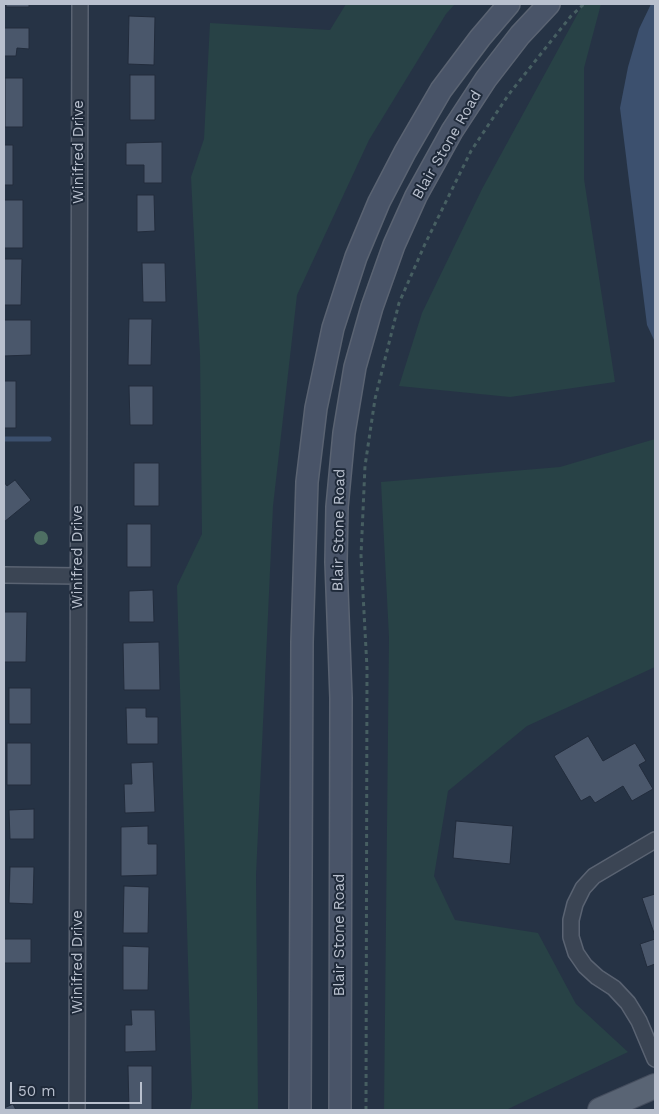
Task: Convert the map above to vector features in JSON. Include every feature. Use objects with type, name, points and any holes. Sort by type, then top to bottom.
[{"type":"main road","name":"Blair Stone Road","points":[[300,1110],[302,642],[307,482],[316,408],[333,328],[356,257],[379,202],[441,90],[480,38],[509,4]]},
{"type":"main road","name":"Blair Stone Road","points":[[340,1110],[341,698],[336,507],[344,433],[355,367],[372,307],[394,245],[416,196],[452,130],[486,79],[520,35],[549,4]]},
{"type":"main road","points":[[600,1110],[655,1086]]},
{"type":"street","name":"Winifred Drive","points":[[77,1110],[80,4]]},
{"type":"street","points":[[4,575],[78,576]]},
{"type":"street","points":[[655,840],[594,876],[583,888],[575,904],[571,920],[571,937],[576,953],[585,966],[614,988],[628,1004],[639,1021],[655,1059]]},
{"type":"path","points":[[366,1110],[367,668],[361,556],[365,466],[375,399],[399,303],[425,244],[471,151],[509,94],[571,16],[584,4]]},
{"type":"green space","points":[[346,4],[455,4],[446,14],[369,140],[297,295],[273,506],[256,875],[258,1110],[190,1110],[192,1098],[177,586],[202,534],[200,355],[191,177],[204,139],[210,23],[330,30]]},
{"type":"green space","points":[[583,4],[601,4],[584,68],[584,179],[615,382],[510,397],[399,386],[422,313],[482,189]]},
{"type":"green space","points":[[655,439],[655,667],[527,726],[448,791],[434,876],[455,920],[538,933],[576,1004],[628,1052],[506,1110],[384,1110],[389,637],[381,482],[560,467]]},
{"type":"water","points":[[651,4],[655,4],[655,342],[647,325],[620,108],[628,67],[639,29]]},
{"type":"building","points":[[6,4],[29,4],[29,7],[6,7]]},
{"type":"building","points":[[129,16],[155,17],[154,65],[128,64]]},
{"type":"building","points":[[4,28],[29,28],[29,49],[17,48],[16,56],[4,56]]},
{"type":"building","points":[[130,75],[155,75],[155,120],[130,120]]},
{"type":"building","points":[[5,78],[23,78],[23,127],[5,127]]},
{"type":"building","points":[[162,142],[162,183],[144,183],[144,165],[126,165],[126,143]]},
{"type":"building","points":[[4,145],[13,145],[13,185],[4,185]]},
{"type":"building","points":[[137,195],[154,195],[155,231],[137,232]]},
{"type":"building","points":[[4,200],[23,200],[23,248],[4,248]]},
{"type":"building","points":[[4,259],[22,259],[21,305],[4,305]]},
{"type":"building","points":[[142,263],[165,263],[166,302],[143,302]]},
{"type":"building","points":[[129,319],[152,319],[151,365],[128,365]]},
{"type":"building","points":[[4,320],[31,320],[31,355],[4,356]]},
{"type":"building","points":[[4,381],[16,381],[16,428],[4,428]]},
{"type":"building","points":[[129,386],[153,386],[153,425],[130,425]]},
{"type":"building","points":[[134,463],[159,463],[159,506],[134,506]]},
{"type":"building","points":[[15,480],[31,500],[4,522],[4,482],[7,486]]},
{"type":"building","points":[[127,524],[151,524],[151,567],[127,567]]},
{"type":"building","points":[[153,590],[154,622],[129,622],[129,591]]},
{"type":"building","points":[[4,612],[27,612],[26,662],[4,662]]},
{"type":"building","points":[[159,642],[160,690],[124,690],[123,643]]},
{"type":"building","points":[[9,688],[31,688],[31,724],[9,724]]},
{"type":"building","points":[[126,708],[146,708],[146,717],[158,717],[158,744],[127,744]]},
{"type":"building","points":[[588,736],[603,761],[635,743],[646,761],[639,765],[653,789],[632,801],[623,786],[595,803],[590,796],[581,801],[554,756]]},
{"type":"building","points":[[7,743],[31,743],[31,785],[7,785]]},
{"type":"building","points":[[153,762],[155,812],[125,813],[124,784],[132,784],[131,763]]},
{"type":"building","points":[[34,809],[34,839],[10,839],[9,810]]},
{"type":"building","points":[[456,821],[513,826],[510,864],[453,858]]},
{"type":"building","points":[[148,826],[148,844],[157,844],[157,875],[121,876],[121,827]]},
{"type":"building","points":[[10,867],[34,867],[33,904],[9,903]]},
{"type":"building","points":[[124,886],[149,887],[148,933],[123,933]]},
{"type":"building","points":[[655,894],[655,936],[642,898]]},
{"type":"building","points":[[4,939],[31,939],[31,963],[4,963]]},
{"type":"building","points":[[655,939],[655,964],[647,967],[640,944]]},
{"type":"building","points":[[123,946],[149,947],[148,990],[123,990]]},
{"type":"building","points":[[131,1010],[155,1010],[156,1051],[125,1052],[125,1025],[132,1025]]},
{"type":"building","points":[[128,1066],[152,1066],[152,1110],[129,1110]]},
{"type":"building","points":[[13,1104],[16,1110],[4,1110],[4,1108]]},
{"type":"waterway","points":[[4,439],[49,439]]}]
